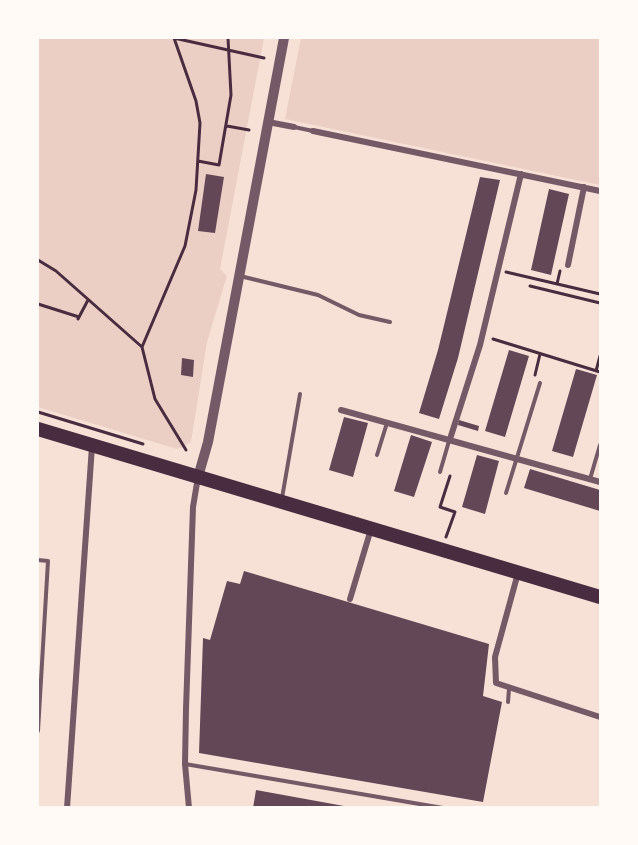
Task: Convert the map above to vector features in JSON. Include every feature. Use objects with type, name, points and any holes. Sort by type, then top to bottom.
[{"type":"main road","points":[[38,429],[600,597]]},
{"type":"street","points":[[189,807],[185,764],[193,507],[198,477],[208,442],[284,38]]},
{"type":"street","points":[[267,122],[294,127]]},
{"type":"street","points":[[313,131],[600,191]]},
{"type":"street","points":[[450,439],[482,335],[521,174]]},
{"type":"street","points":[[568,265],[584,187]]},
{"type":"street","points":[[341,410],[600,482]]},
{"type":"street","points":[[67,807],[92,445]]},
{"type":"street","points":[[350,599],[371,529]]},
{"type":"street","points":[[518,573],[495,657],[496,683],[600,717]]},
{"type":"lane","points":[[294,127],[313,131]]},
{"type":"lane","points":[[238,275],[318,295],[349,312],[390,322]]},
{"type":"lane","points":[[506,493],[540,383]]},
{"type":"lane","points":[[281,502],[300,394]]},
{"type":"lane","points":[[377,455],[387,423]]},
{"type":"lane","points":[[440,472],[450,439]]},
{"type":"lane","points":[[590,479],[600,445]]},
{"type":"lane","points":[[38,560],[48,561],[38,731]]},
{"type":"lane","points":[[508,702],[509,689]]},
{"type":"lane","points":[[185,764],[443,807]]},
{"type":"path","points":[[174,38],[264,58]]},
{"type":"path","points":[[142,347],[185,246],[194,213],[200,123],[196,101],[174,38]]},
{"type":"path","points":[[198,161],[219,165],[227,126],[232,68],[227,49],[228,38]]},
{"type":"path","points":[[227,126],[249,130]]},
{"type":"path","points":[[38,260],[56,271],[142,347],[155,399],[185,448]]},
{"type":"path","points":[[499,271],[600,294]]},
{"type":"path","points":[[530,286],[600,303]]},
{"type":"path","points":[[38,304],[79,318],[88,300]]},
{"type":"path","points":[[482,335],[598,372],[600,356]]},
{"type":"path","points":[[540,354],[535,375],[540,383]]},
{"type":"path","points":[[38,412],[148,445]]},
{"type":"path","points":[[181,455],[188,456]]},
{"type":"path","points":[[441,550],[455,512],[440,507],[450,475]]},
{"type":"shaded area","points":[[38,38],[264,38],[220,269],[227,276],[207,342],[191,442],[181,448],[177,449],[38,407]]},
{"type":"shaded area","points":[[301,38],[600,38],[600,185],[285,119]]},
{"type":"building","points":[[206,174],[224,177],[215,233],[198,231]]},
{"type":"building","points":[[480,177],[500,180],[458,358],[439,419],[419,413],[438,350]]},
{"type":"building","points":[[549,189],[569,194],[551,275],[531,270]]},
{"type":"building","points":[[509,350],[529,356],[505,437],[485,431]]},
{"type":"building","points":[[182,358],[194,360],[193,377],[181,375]]},
{"type":"building","points":[[576,369],[597,375],[573,457],[552,451]]},
{"type":"building","points":[[344,417],[368,423],[353,477],[329,470]]},
{"type":"building","points":[[459,420],[479,426],[478,431],[458,425]]},
{"type":"building","points":[[411,435],[432,442],[414,497],[394,491]]},
{"type":"building","points":[[477,455],[499,461],[485,514],[462,507]]},
{"type":"building","points":[[530,469],[600,490],[600,511],[524,488]]},
{"type":"building","points":[[244,571],[489,644],[483,696],[502,702],[483,802],[199,753],[203,638],[210,640],[227,581],[240,584]]},
{"type":"building","points":[[256,790],[344,806],[344,808],[253,808]]}]
